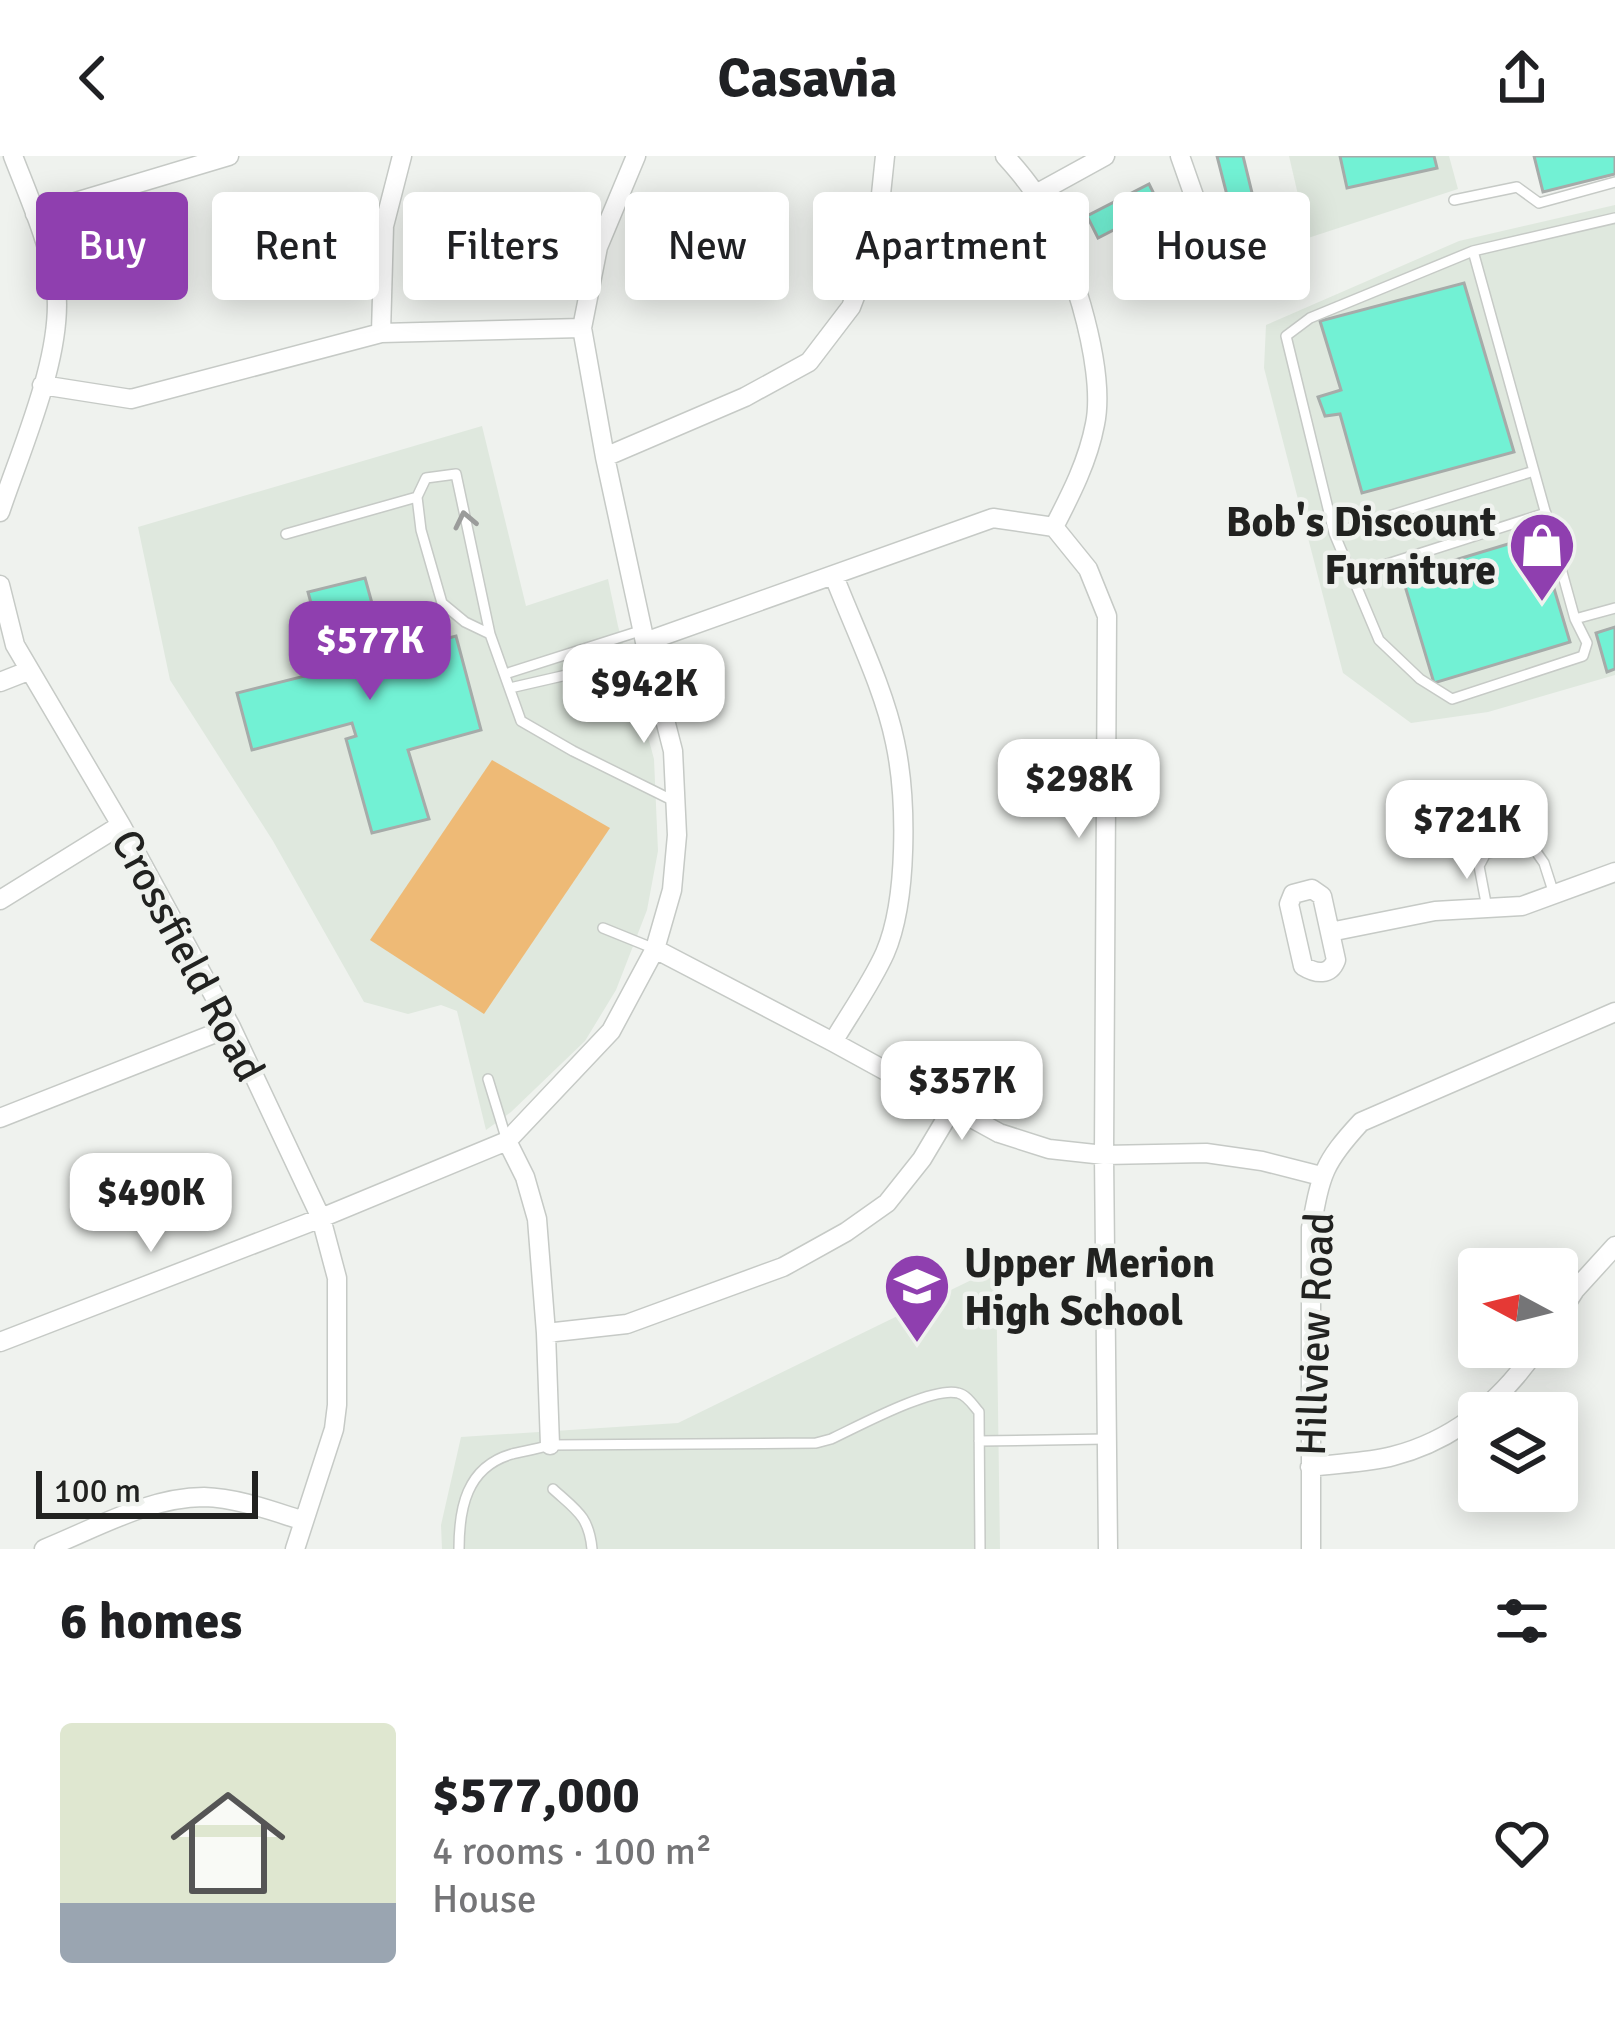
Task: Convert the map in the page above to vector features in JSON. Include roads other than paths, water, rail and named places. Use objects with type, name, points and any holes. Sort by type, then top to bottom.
[{"type":"street","points":[[0,512],[42,385],[57,320],[56,286],[13,156]]},
{"type":"street","points":[[35,214],[229,156]]},
{"type":"street","points":[[381,333],[383,226],[402,156]]},
{"type":"street","points":[[0,1342],[507,1141],[611,1031],[655,949],[672,890],[677,835],[673,751],[605,457],[582,328],[598,248],[636,156]]},
{"type":"street","points":[[605,457],[745,397],[808,362],[851,307],[876,242],[885,156]]},
{"type":"street","points":[[1005,156],[1034,192]]},
{"type":"street","points":[[1040,192],[1105,156]]},
{"type":"street","points":[[1180,156],[1193,192]]},
{"type":"street","points":[[1054,527],[1082,470],[1097,419],[1095,368],[1079,300]]},
{"type":"street","points":[[42,385],[131,399],[381,333],[582,328]]},
{"type":"street","points":[[645,641],[993,518],[1054,527],[1088,569],[1107,616],[1108,1549]]},
{"type":"street","points":[[833,576],[896,742],[903,851],[898,908],[885,952],[833,1042]]},
{"type":"street","name":"Crossfield Road","points":[[0,585],[15,645],[28,671],[121,825],[231,1027],[321,1218],[338,1278],[337,1405],[334,1429],[295,1549]]},
{"type":"street","points":[[0,682],[28,671]]},
{"type":"street","points":[[0,900],[121,825]]},
{"type":"street","points":[[1330,932],[1436,911],[1522,906],[1615,872]]},
{"type":"street","points":[[655,949],[999,1133],[1049,1149],[1104,1156],[1206,1153],[1321,1176]]},
{"type":"street","name":"Hillview Road","points":[[1311,1549],[1311,1228],[1321,1176],[1337,1148],[1361,1122],[1615,1012]]},
{"type":"street","points":[[0,1118],[231,1027]]},
{"type":"street","points":[[546,1333],[627,1324],[783,1268],[887,1203],[922,1160],[953,1107]]},
{"type":"street","points":[[507,1141],[525,1177],[537,1219],[550,1445]]},
{"type":"street","points":[[1578,1279],[1615,1246]]},
{"type":"street","points":[[1310,1467],[1391,1457],[1444,1438],[1515,1381],[1522,1368]]},
{"type":"street","points":[[44,1549],[154,1504],[179,1499],[228,1499],[304,1521]]},
{"type":"lane","points":[[1454,200],[1517,187],[1539,203],[1615,182]]},
{"type":"lane","points":[[1473,251],[1575,620],[1587,643],[1583,656],[1452,699],[1420,679],[1379,640],[1334,533],[1286,336],[1310,318],[1473,251],[1615,218]]},
{"type":"lane","points":[[1334,533],[1534,471]]},
{"type":"lane","points":[[490,634],[442,603],[417,497],[426,478],[456,474],[490,634],[521,721],[676,802]]},
{"type":"lane","points":[[286,534],[417,497]]},
{"type":"lane","points":[[1353,575],[1546,513]]},
{"type":"lane","points":[[1575,620],[1615,608]]},
{"type":"lane","points":[[505,674],[645,641]]},
{"type":"lane","points":[[510,688],[610,665],[645,641]]},
{"type":"lane","points":[[1487,908],[1479,866],[1486,854],[1535,850],[1554,894]]},
{"type":"lane","points":[[603,928],[655,949]]},
{"type":"lane","points":[[488,1079],[507,1141]]},
{"type":"lane","points":[[459,1549],[461,1503],[482,1473],[511,1455],[550,1445],[815,1442],[942,1393],[958,1393],[979,1412],[980,1549]]},
{"type":"lane","points":[[979,1441],[1107,1439]]},
{"type":"lane","points":[[553,1489],[586,1519],[592,1549]]},
{"type":"place","name":"Bob's Discount Furniture","points":[[1542,604]]},
{"type":"place","name":"Upper Merion High School","points":[[917,1345]]}]
